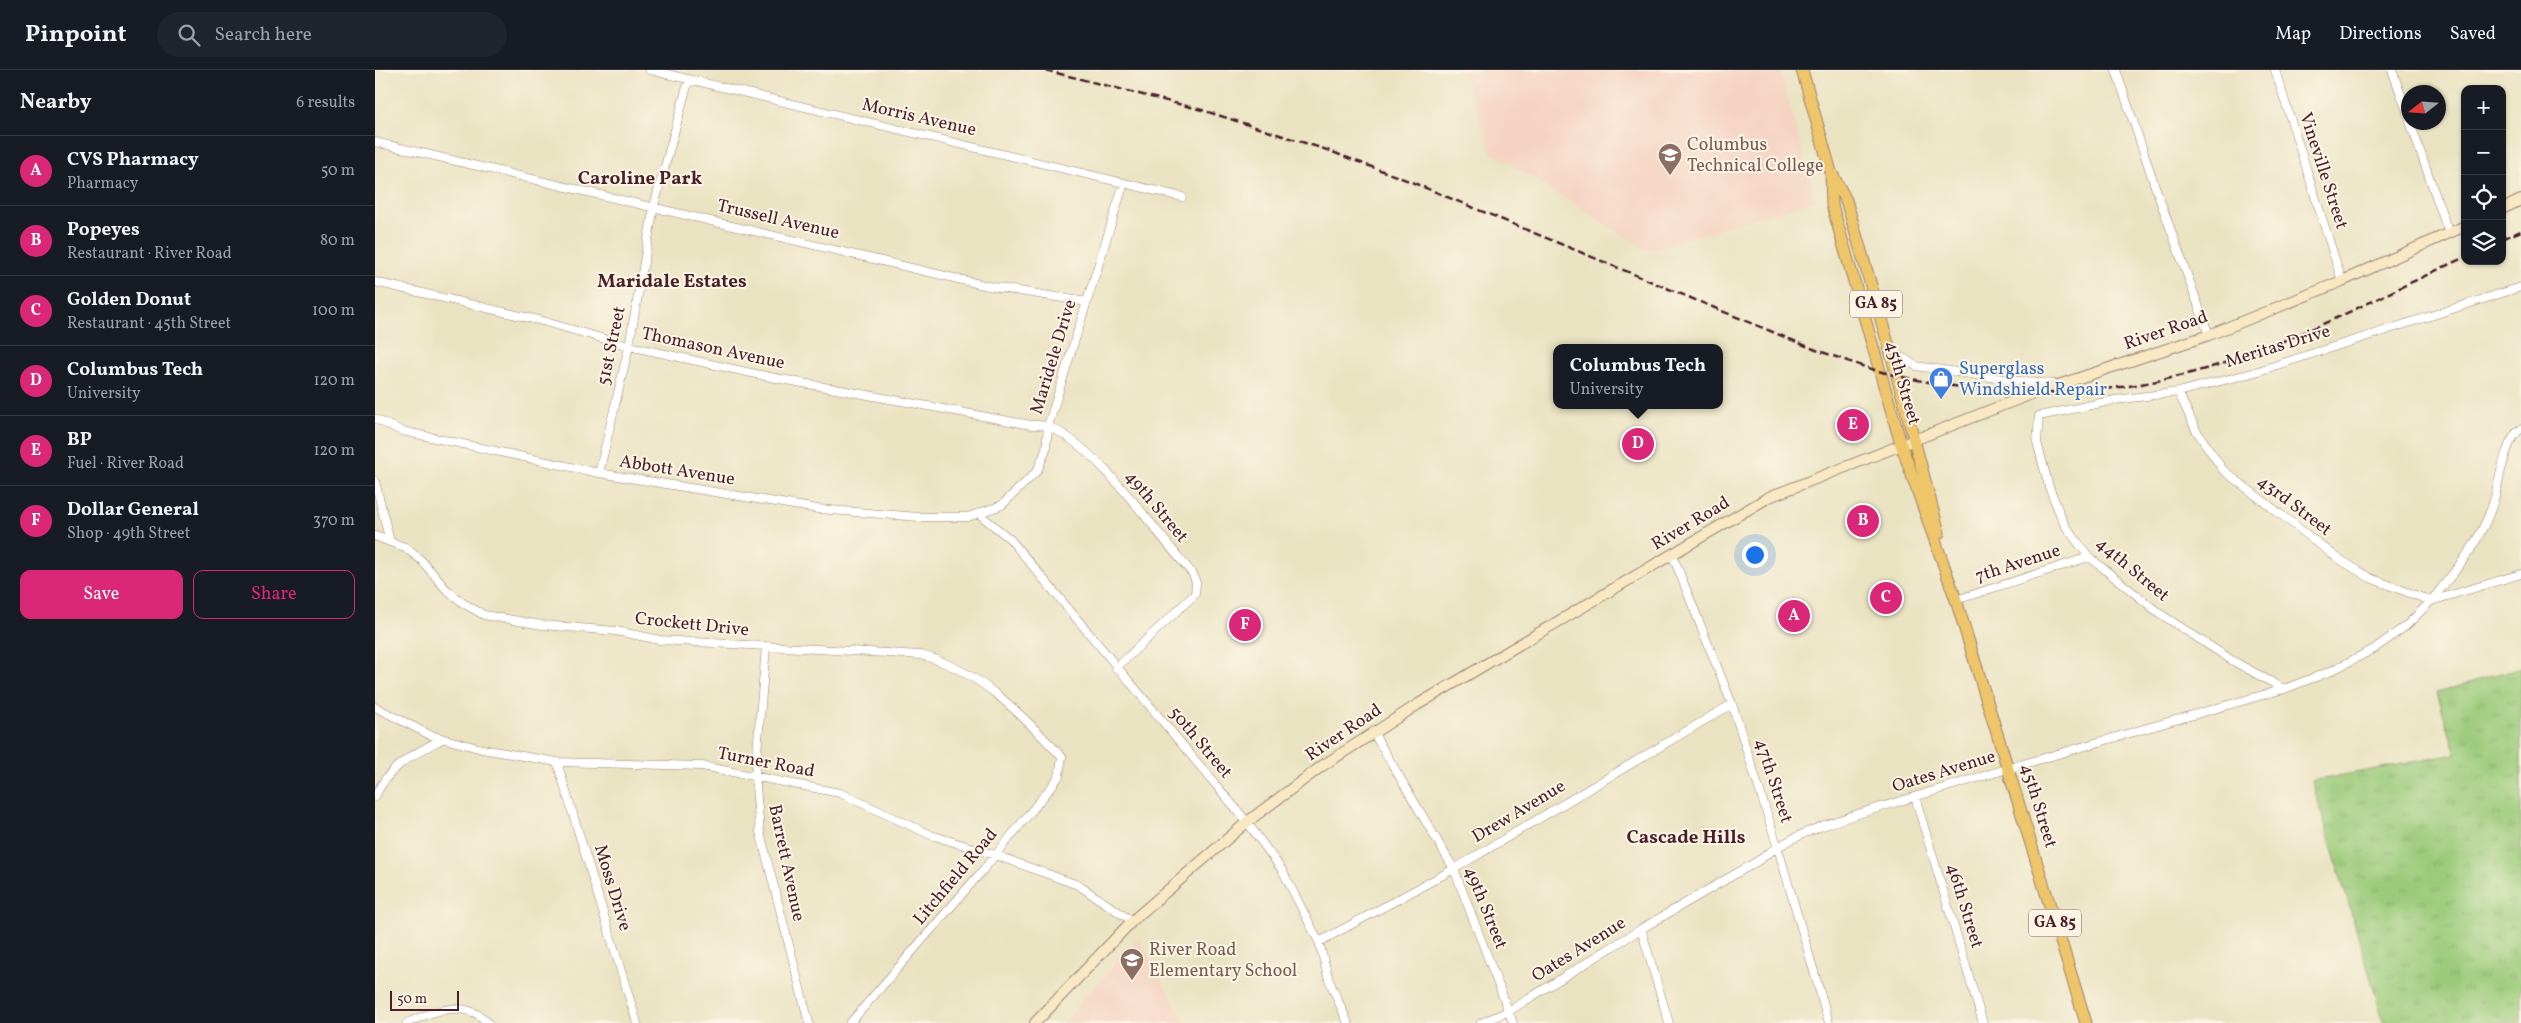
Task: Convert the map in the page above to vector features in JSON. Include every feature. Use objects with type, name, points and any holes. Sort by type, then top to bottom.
[{"type":"main road","name":"45th Street","points":[[1802,70],[1831,172],[1846,200],[1890,350],[1915,439],[1955,600]]},
{"type":"main road","name":"45th Street","points":[[1831,172],[1832,205],[1901,444],[1955,600],[2086,1023]]},
{"type":"main road","points":[[2506,207],[2521,200]]},
{"type":"main road","name":"River Road","points":[[1035,1023],[1132,921],[1247,822],[1323,766],[1373,732],[1769,497],[1901,444],[2061,384],[2209,335],[2342,281],[2461,228]]},
{"type":"street","name":"Morris Avenue","points":[[649,70],[1182,197]]},
{"type":"street","points":[[2116,70],[2156,189],[2209,335]]},
{"type":"street","name":"Vineville Street","points":[[2275,70],[2342,281]]},
{"type":"street","points":[[2392,70],[2401,95]]},
{"type":"street","name":"51st Street","points":[[599,473],[629,346],[654,206],[689,79]]},
{"type":"street","points":[[2413,130],[2449,234]]},
{"type":"street","name":"Trussell Avenue","points":[[375,142],[988,286],[1087,302]]},
{"type":"street","name":"Maridele Drive","points":[[979,514],[1002,505],[1037,472],[1046,450],[1048,426],[1124,183]]},
{"type":"street","name":"Thomason Avenue","points":[[375,282],[541,321],[629,346],[770,377],[1048,426]]},
{"type":"street","name":"Meritas Drive","points":[[2039,416],[2115,400],[2178,392],[2252,373],[2521,287]]},
{"type":"street","points":[[1890,350],[1916,366],[2025,382],[2061,384]]},
{"type":"street","name":"43rd Street","points":[[2178,392],[2195,430],[2223,470],[2336,558],[2370,578],[2431,601]]},
{"type":"street","name":"44th Street","points":[[2039,416],[2037,442],[2049,487],[2064,524],[2089,557],[2159,613],[2233,661],[2284,689]]},
{"type":"street","name":"Abbott Avenue","points":[[375,419],[402,431],[599,473],[818,509],[919,517],[968,517],[979,514]]},
{"type":"street","name":"49th Street","points":[[1048,426],[1078,443],[1108,474],[1193,574],[1196,583],[1195,594],[1116,668]]},
{"type":"street","points":[[2431,601],[2477,540],[2490,515],[2507,448],[2521,429]]},
{"type":"street","points":[[375,481],[390,542]]},
{"type":"street","name":"50th Street","points":[[979,514],[1010,540],[1247,822],[1282,870],[1319,942],[1329,980],[1348,1023]]},
{"type":"street","name":"Crockett Drive","points":[[375,536],[405,547],[422,561],[445,588],[463,603],[484,615],[542,625],[616,631],[660,640],[903,653],[945,661],[1001,698],[1022,715],[1050,744]]},
{"type":"street","name":"47th Street","points":[[1672,554],[1732,704],[1777,845],[1829,1023]]},
{"type":"street","name":"7th Avenue","points":[[1955,600],[2089,557]]},
{"type":"street","name":"Oates Avenue","points":[[1481,1023],[1509,1011],[1641,929],[1761,858],[1777,845],[1847,818],[2008,768],[2284,689],[2329,672],[2374,649],[2407,625],[2431,601],[2521,574]]},
{"type":"street","name":"Barrett Avenue","points":[[766,647],[755,774],[760,832],[809,1023]]},
{"type":"street","name":"Drew Avenue","points":[[1319,942],[1454,869],[1732,704]]},
{"type":"street","name":"Turner Road","points":[[375,707],[413,727],[442,739],[557,762],[702,766],[755,774],[840,794],[931,835],[995,855],[1078,885],[1132,921]]},
{"type":"street","name":"49th Street","points":[[1373,732],[1454,869],[1513,1023]]},
{"type":"street","points":[[375,797],[393,768],[403,760],[442,739]]},
{"type":"street","name":"Litchfield Road","points":[[850,1023],[995,855],[1059,776],[1062,757],[1050,744]]},
{"type":"street","name":"Moss Drive","points":[[557,762],[637,1023]]},
{"type":"street","name":"46th Street","points":[[1915,797],[1983,1023]]},
{"type":"street","points":[[1641,929],[1669,1023]]},
{"type":"street","points":[[407,1023],[444,1009],[461,1008],[475,1012],[488,1023]]},
{"type":"shaded area","name":"Columbus Technical College","points":[[1462,70],[1780,70],[1816,200],[1647,250],[1492,153]]},
{"type":"shaded area","name":"River Road Elementary School","points":[[1139,938],[1185,1023],[1063,1023]]},
{"type":"green space","points":[[2521,667],[2521,1023],[2384,1023],[2312,781],[2456,754],[2437,693]]},
{"type":"railway","points":[[1045,70],[1202,110],[1327,150],[1409,181],[1816,350],[1888,374],[1935,383],[1973,388],[2048,392],[2124,387],[2161,380],[2198,371],[2266,348],[2367,304],[2461,259]]},
{"type":"railway","points":[[2506,237],[2521,231]]},
{"type":"place","name":"Columbus Technical College","points":[[1670,176]]},
{"type":"place","name":"Superglass Windshield Repair","points":[[1941,400]]},
{"type":"place","name":"BP","points":[[1853,425]]},
{"type":"place","name":"Columbus Tech","points":[[1638,444]]},
{"type":"place","name":"Popeyes","points":[[1863,521]]},
{"type":"place","name":"Golden Donut","points":[[1886,598]]},
{"type":"place","name":"CVS Pharmacy","points":[[1794,616]]},
{"type":"place","name":"Dollar General","points":[[1245,625]]},
{"type":"place","name":"River Road Elementary School","points":[[1132,981]]},
{"type":"district","name":"Caroline Park","points":[[640,179]]},
{"type":"district","name":"Maridale Estates","points":[[672,282]]},
{"type":"district","name":"Cascade Hills","points":[[1686,838]]}]
